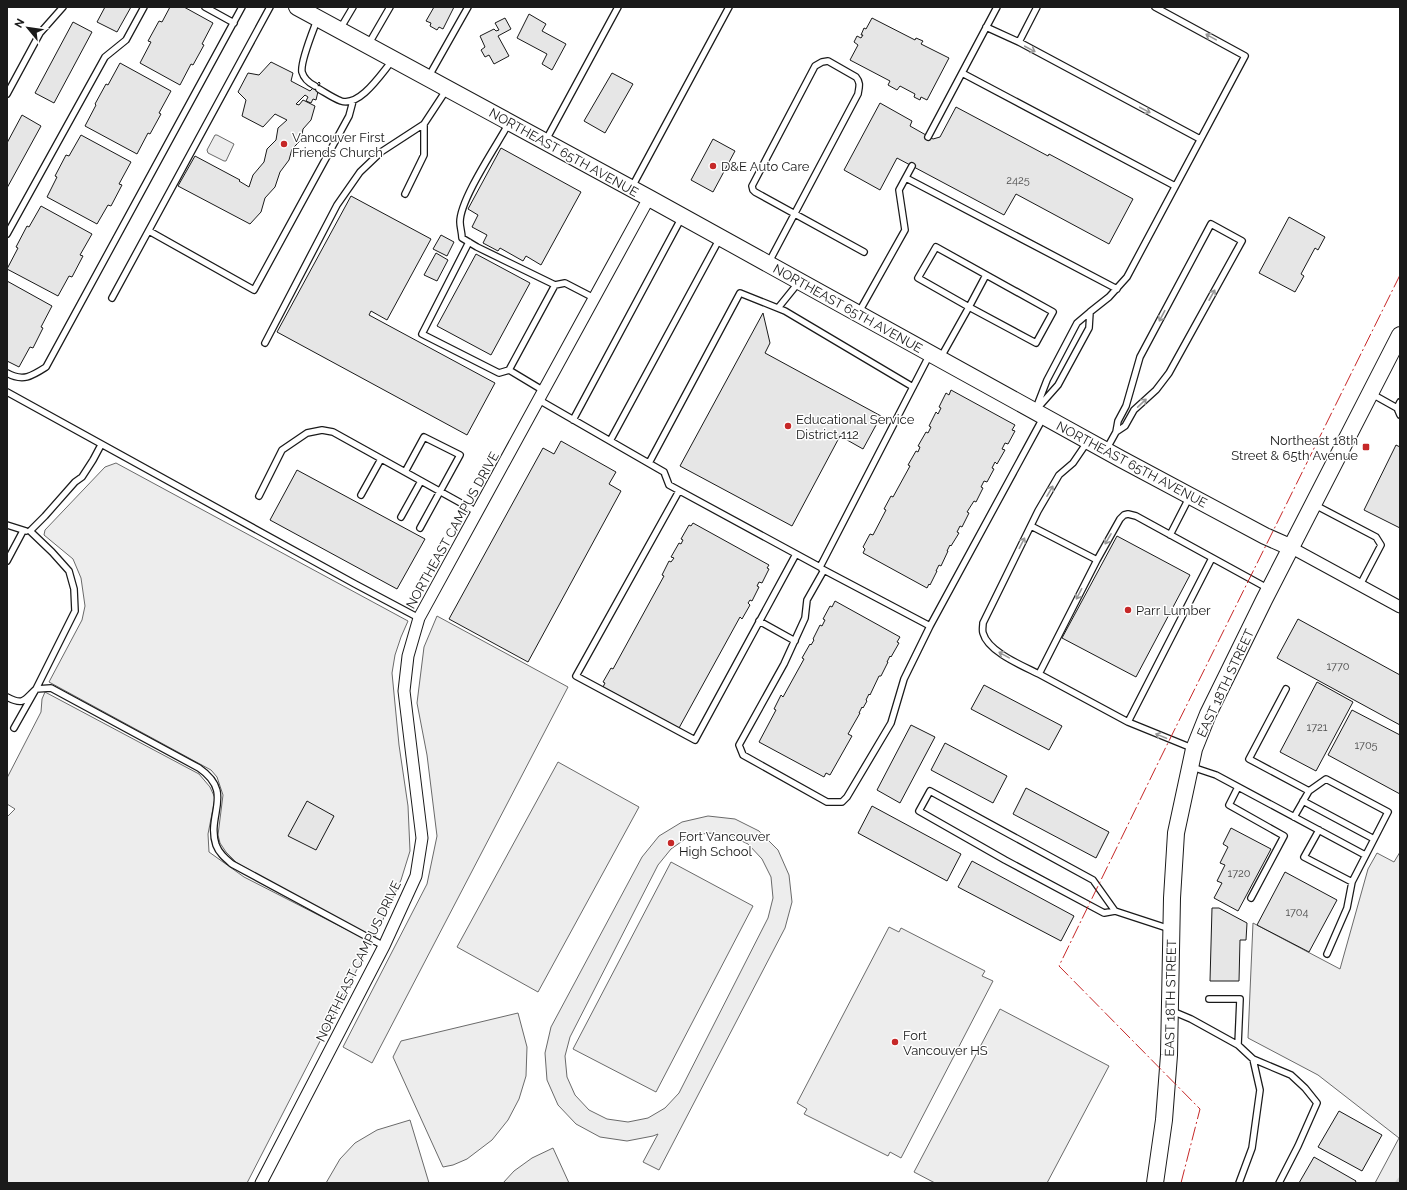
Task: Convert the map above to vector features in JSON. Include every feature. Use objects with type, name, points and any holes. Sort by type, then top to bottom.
[{"type":"street","name":"NORTHEAST 65TH AVENUE","points":[[298,7],[649,198],[1088,441],[1265,536],[1290,547],[1400,607]]},
{"type":"street","name":"NORTHEAST CAMPUS DRIVE","points":[[261,1183],[384,946],[416,876],[422,838],[404,692],[408,656],[419,618],[649,198]]},
{"type":"street","name":"EAST 18TH STREET","points":[[1155,1183],[1164,1120],[1169,1055],[1176,833],[1194,749],[1208,714],[1290,547],[1400,334]]},
{"type":"lane","points":[[7,94],[40,34],[63,7]]},
{"type":"lane","points":[[7,234],[105,57],[126,40],[144,7]]},
{"type":"lane","points":[[205,7],[234,23]]},
{"type":"lane","points":[[7,373],[15,377],[31,377],[46,367],[242,7]]},
{"type":"lane","points":[[112,298],[270,7]]},
{"type":"lane","points":[[340,30],[353,7]]},
{"type":"lane","points":[[368,46],[390,7]]},
{"type":"lane","points":[[428,78],[468,7]]},
{"type":"lane","points":[[545,142],[618,7]]},
{"type":"lane","points":[[631,189],[729,7]]},
{"type":"lane","points":[[928,136],[997,7]]},
{"type":"lane","points":[[1019,42],[1037,7]]},
{"type":"lane","points":[[1039,414],[1047,380],[1078,324],[1090,312],[1110,297],[1127,277],[1245,56],[1155,7]]},
{"type":"lane","points":[[317,18],[302,67],[304,77],[306,81],[340,101],[353,101],[363,95],[393,59]]},
{"type":"lane","points":[[986,27],[1019,42],[1200,140]]},
{"type":"lane","points":[[768,264],[794,213],[858,94],[860,85],[856,77],[828,61],[822,62],[815,66],[752,186],[755,192],[794,213],[864,252]]},
{"type":"lane","points":[[962,73],[1175,186]]},
{"type":"lane","points":[[265,343],[337,205],[360,172],[382,152],[424,124],[447,89]]},
{"type":"lane","points":[[149,231],[254,290],[349,116],[353,101]]},
{"type":"lane","points":[[510,123],[472,188],[462,209],[460,222],[462,238],[555,285],[565,283],[594,298]]},
{"type":"lane","points":[[405,194],[424,155],[424,124]]},
{"type":"lane","points":[[858,314],[905,230],[899,190],[912,166]]},
{"type":"lane","points":[[906,178],[1117,289]]},
{"type":"lane","points":[[573,420],[682,217]]},
{"type":"lane","points":[[1106,450],[1116,432],[1118,421],[1126,406],[1140,357],[1211,224],[1242,241],[1169,373],[1156,390],[1134,410],[1125,426],[1116,432]]},
{"type":"lane","points":[[610,441],[720,238]]},
{"type":"lane","points":[[469,242],[422,334],[499,373],[509,370],[555,285]]},
{"type":"lane","points":[[936,247],[1053,312],[1036,343],[968,307],[918,278],[936,247]]},
{"type":"lane","points":[[986,275],[968,307],[913,387],[807,600],[805,618],[784,664],[739,745],[743,755],[827,802],[842,802],[847,797],[891,723],[904,679],[1039,414],[1058,385],[1089,328],[1090,312]]},
{"type":"lane","points":[[778,308],[799,282]]},
{"type":"lane","points":[[649,463],[740,293],[792,315],[913,387]]},
{"type":"lane","points":[[509,370],[573,420],[664,472],[669,485],[930,626]]},
{"type":"lane","points":[[7,392],[101,445],[419,618]]},
{"type":"lane","points":[[1370,393],[1397,408],[1400,415]]},
{"type":"lane","points":[[1397,408],[1400,402]]},
{"type":"lane","points":[[259,496],[282,450],[307,433],[322,430],[333,432],[478,512]]},
{"type":"lane","points":[[405,472],[424,437],[460,455],[420,528]]},
{"type":"lane","points":[[1088,441],[1073,463],[1059,475],[1031,526],[983,623],[983,633],[996,651],[1128,722],[1194,749]]},
{"type":"lane","points":[[7,562],[27,531],[45,516],[75,482],[82,477],[101,445]]},
{"type":"lane","points":[[361,495],[381,459]]},
{"type":"lane","points":[[401,517],[421,481]]},
{"type":"lane","points":[[679,491],[576,676],[695,740],[796,554]]},
{"type":"lane","points":[[1170,535],[1190,496]]},
{"type":"lane","points":[[1313,503],[1376,537],[1381,545],[1360,585]]},
{"type":"lane","points":[[1038,674],[1097,560],[1120,519],[1124,515],[1128,514],[1136,516],[1270,589]]},
{"type":"lane","points":[[7,525],[27,531],[52,552],[69,571],[74,589],[75,611],[14,728]]},
{"type":"lane","points":[[1031,526],[1097,560]]},
{"type":"lane","points":[[1128,722],[1212,558]]},
{"type":"lane","points":[[759,621],[795,641]]},
{"type":"lane","points":[[7,698],[16,702],[23,701],[36,688],[51,688],[199,768],[208,774],[215,783],[218,794],[214,834],[216,846],[223,856],[232,864],[384,946]]},
{"type":"lane","points":[[1286,689],[1249,760],[1309,791]]},
{"type":"lane","points":[[1190,766],[1216,775],[1365,855]]},
{"type":"lane","points":[[1294,817],[1309,791],[1326,779],[1388,812],[1352,882],[1347,908],[1327,954]]},
{"type":"lane","points":[[1238,787],[1228,805],[1284,836],[1251,898]]},
{"type":"lane","points":[[1115,911],[1093,880],[930,791],[919,811],[1005,860],[1104,913],[1115,911],[1172,929]]},
{"type":"lane","points":[[1303,801],[1374,839]]},
{"type":"lane","points":[[1319,830],[1304,857],[1352,882]]},
{"type":"lane","points":[[1209,999],[1240,999],[1238,1045]]},
{"type":"lane","points":[[1170,1010],[1191,1019],[1238,1045],[1253,1059],[1291,1075],[1305,1088],[1317,1103],[1298,1146],[1279,1183]]},
{"type":"lane","points":[[1239,1183],[1252,1148],[1260,1090],[1253,1059]]},
{"type":"shaded area","points":[[215,135],[234,144],[226,161],[208,153],[207,150]]},
{"type":"shaded area","points":[[116,463],[408,621],[395,655],[392,673],[399,745],[408,806],[410,851],[401,880],[375,937],[368,935],[237,863],[226,852],[220,843],[218,835],[223,795],[217,777],[211,770],[49,682],[82,620],[85,606],[81,578],[73,559],[44,535],[45,530],[105,467]]},
{"type":"shaded area","points":[[437,616],[568,687],[372,1063],[343,1047],[427,884],[437,836],[427,755],[417,703],[424,647]]},
{"type":"shaded area","points":[[45,692],[199,774],[210,787],[215,798],[208,834],[209,852],[244,877],[371,942],[247,1183],[7,1183],[7,817],[15,809],[7,804],[7,778],[41,712],[42,699]]},
{"type":"shaded area","points":[[558,762],[639,807],[538,992],[457,947]]},
{"type":"shaded area","points":[[708,816],[735,819],[759,831],[778,850],[789,875],[792,902],[785,928],[659,1170],[643,1162],[658,1134],[627,1141],[600,1137],[576,1124],[558,1105],[547,1080],[545,1053],[551,1027],[642,857],[659,836],[682,822]],"holes":[[[708,833],[729,835],[748,844],[762,859],[771,877],[773,898],[768,918],[679,1093],[665,1108],[648,1118],[628,1122],[607,1119],[589,1110],[575,1095],[567,1077],[565,1056],[570,1037],[658,865],[671,849],[688,837]]]},
{"type":"shaded area","points":[[1400,852],[1400,1183],[1375,1183],[1399,1138],[1318,1075],[1248,1038],[1253,923],[1340,969],[1368,869],[1377,853],[1394,862]]},
{"type":"shaded area","points":[[671,862],[753,906],[656,1092],[573,1049]]},
{"type":"shaded area","name":"Fort Vancouver HS","points":[[889,927],[899,932],[901,928],[985,971],[982,976],[993,981],[901,1158],[890,1152],[888,1156],[804,1114],[807,1109],[797,1103]]},
{"type":"shaded area","name":"Fort Vancouver HS","points":[[1000,1009],[1109,1066],[1047,1183],[935,1183],[914,1172]]},
{"type":"shaded area","points":[[518,1013],[527,1047],[526,1076],[519,1099],[508,1120],[492,1140],[467,1159],[453,1165],[443,1167],[393,1057],[401,1041]]},
{"type":"shaded area","points":[[410,1120],[429,1183],[326,1183],[340,1159],[355,1143],[377,1130]]},
{"type":"shaded area","points":[[553,1148],[569,1183],[503,1183],[514,1171],[532,1158]]},
{"type":"building","points":[[105,7],[131,7],[117,32],[97,22]]},
{"type":"building","points":[[170,7],[184,7],[213,23],[202,44],[204,45],[193,65],[191,64],[180,85],[140,63],[151,42],[148,41],[159,21],[162,22]]},
{"type":"building","points":[[434,7],[454,7],[443,29],[439,27],[437,30],[430,26],[431,23],[426,21]]},
{"type":"building","points":[[529,14],[546,24],[542,31],[566,44],[552,70],[542,64],[547,54],[517,38]]},
{"type":"building","points":[[505,18],[511,29],[498,36],[509,56],[494,64],[489,55],[485,57],[481,50],[485,47],[480,36],[494,29],[496,31],[499,30],[495,23]]},
{"type":"building","points":[[872,18],[915,40],[916,38],[923,41],[921,44],[949,58],[927,100],[921,97],[920,100],[914,97],[915,94],[900,86],[897,90],[888,85],[890,81],[850,60],[858,45],[854,42],[857,36],[861,38],[864,28],[866,29]]},
{"type":"building","points":[[73,22],[92,32],[54,103],[35,93]]},
{"type":"building","name":"Vancouver First Friends Church","points":[[271,62],[293,73],[291,81],[310,91],[319,82],[320,83],[316,100],[313,99],[311,103],[306,101],[308,97],[305,95],[296,104],[299,105],[303,100],[315,106],[311,120],[303,129],[301,140],[292,149],[289,160],[280,172],[275,187],[265,198],[261,212],[250,224],[178,186],[195,156],[240,180],[239,181],[249,187],[253,175],[264,162],[267,149],[276,140],[278,128],[287,120],[275,114],[263,127],[242,116],[246,100],[238,92],[248,73],[259,75]]},
{"type":"building","points":[[120,63],[171,91],[159,113],[161,114],[150,134],[148,133],[137,154],[85,126],[106,84],[108,85]]},
{"type":"building","points":[[612,73],[633,84],[605,133],[584,121]]},
{"type":"building","points":[[880,103],[912,121],[910,126],[933,139],[940,137],[956,107],[1133,199],[1109,244],[1016,194],[1004,215],[897,158],[880,190],[844,170]]},
{"type":"building","points":[[22,115],[41,126],[7,188],[7,143]]},
{"type":"building","points":[[81,135],[131,162],[119,184],[122,185],[111,206],[108,205],[97,224],[47,197],[57,177],[55,176],[66,155],[69,156]]},
{"type":"building","name":"D&E Auto Care","points":[[713,139],[735,151],[713,192],[691,180]]},
{"type":"building","points":[[501,148],[581,192],[541,265],[526,256],[523,261],[500,248],[498,251],[483,243],[487,235],[472,227],[478,215],[468,209]]},
{"type":"building","points":[[351,196],[431,239],[387,320],[371,311],[369,315],[495,383],[467,435],[277,332]]},
{"type":"building","points":[[41,206],[92,234],[80,255],[83,256],[72,277],[69,276],[58,296],[7,269],[27,226],[29,227]]},
{"type":"building","points":[[1289,217],[1325,237],[1318,250],[1315,248],[1301,274],[1304,276],[1295,292],[1259,273]]},
{"type":"building","points":[[441,235],[454,242],[447,256],[433,249]]},
{"type":"building","points":[[436,253],[448,260],[437,281],[424,275]]},
{"type":"building","points":[[476,254],[530,283],[491,355],[437,326]]},
{"type":"building","points":[[7,281],[52,306],[41,327],[43,328],[33,348],[30,347],[19,367],[7,361]]},
{"type":"building","name":"Educational Service District 112","points":[[763,313],[770,343],[765,353],[881,416],[863,449],[840,436],[792,526],[680,466]]},
{"type":"building","points":[[951,390],[1015,425],[1012,430],[1015,431],[1008,444],[1005,443],[1002,449],[1005,450],[997,464],[995,462],[992,468],[994,469],[987,482],[984,481],[981,487],[983,488],[976,502],[974,501],[967,512],[969,513],[962,527],[960,526],[957,532],[959,533],[951,546],[950,545],[941,566],[939,565],[930,585],[929,584],[927,588],[863,553],[865,549],[863,547],[870,534],[873,535],[886,510],[884,509],[891,496],[893,497],[910,466],[908,465],[916,451],[918,452],[920,447],[918,446],[926,432],[928,433],[931,427],[929,426],[936,412],[938,414],[941,408],[939,407],[946,393],[949,395]]},
{"type":"building","points":[[561,441],[616,472],[609,484],[621,491],[528,662],[449,619],[543,448],[554,454]]},
{"type":"building","points":[[1396,445],[1400,447],[1400,528],[1364,510]]},
{"type":"building","points":[[297,470],[425,539],[397,589],[270,520]]},
{"type":"building","points":[[693,523],[769,565],[767,568],[769,569],[762,583],[759,582],[757,586],[759,587],[752,601],[750,600],[748,603],[750,605],[742,619],[740,617],[679,728],[603,687],[605,683],[603,682],[611,668],[613,669],[664,576],[662,575],[669,561],[671,562],[674,558],[671,557],[679,543],[681,544],[683,540],[681,539],[689,525],[691,526]]},
{"type":"building","points":[[1117,536],[1190,575],[1136,677],[1062,638]]},
{"type":"building","points":[[835,601],[900,637],[897,642],[899,643],[891,657],[890,656],[881,676],[879,676],[866,700],[867,701],[863,708],[862,707],[848,734],[852,736],[830,775],[826,773],[824,777],[759,742],[776,710],[774,709],[781,695],[783,697],[804,659],[802,658],[814,640],[813,639],[820,625],[822,626],[825,620],[823,619],[830,606],[832,607]]},
{"type":"building","points":[[1298,619],[1400,675],[1400,725],[1277,658]]},
{"type":"building","points":[[1317,682],[1353,702],[1316,771],[1280,752]]},
{"type":"building","points":[[984,685],[1062,726],[1049,750],[971,709]]},
{"type":"building","points":[[1352,710],[1400,735],[1400,794],[1328,755]]},
{"type":"building","points":[[911,725],[935,737],[900,803],[877,790]]},
{"type":"building","points":[[945,743],[1007,776],[993,803],[931,770]]},
{"type":"building","points":[[1026,788],[1109,832],[1096,858],[1013,814]]},
{"type":"building","points":[[307,801],[334,816],[316,850],[288,836]]},
{"type":"building","points":[[872,806],[961,854],[947,881],[858,833]]},
{"type":"building","points":[[1231,828],[1271,849],[1238,911],[1214,898],[1222,883],[1217,881],[1225,865],[1220,863],[1228,847],[1223,844]]},
{"type":"building","points":[[972,861],[1074,916],[1061,941],[958,887]]},
{"type":"building","points":[[1285,872],[1337,900],[1309,952],[1257,925]]},
{"type":"building","points":[[1212,908],[1219,908],[1247,923],[1246,940],[1240,940],[1239,981],[1210,981]]},
{"type":"building","points":[[1339,1111],[1382,1135],[1362,1171],[1318,1147]]},
{"type":"building","points":[[1314,1157],[1356,1181],[1355,1183],[1299,1183]]},
{"type":"waterway","points":[[1397,1183],[1400,1179]]},
{"type":"power","points":[[1181,1183],[1200,1109],[1059,966],[1400,275]]},
{"type":"place","name":"Vancouver First Friends Church","points":[[284,144]]},
{"type":"place","name":"D&E Auto Care","points":[[713,166]]},
{"type":"place","name":"Educational Service District 112","points":[[788,426]]},
{"type":"place","name":"Northeast 18th Street & 65th Avenue","points":[[1366,447]]},
{"type":"place","name":"Parr Lumber","points":[[1128,610]]},
{"type":"place","name":"Fort Vancouver High School","points":[[671,843]]},
{"type":"place","name":"Fort Vancouver HS","points":[[895,1042]]}]
